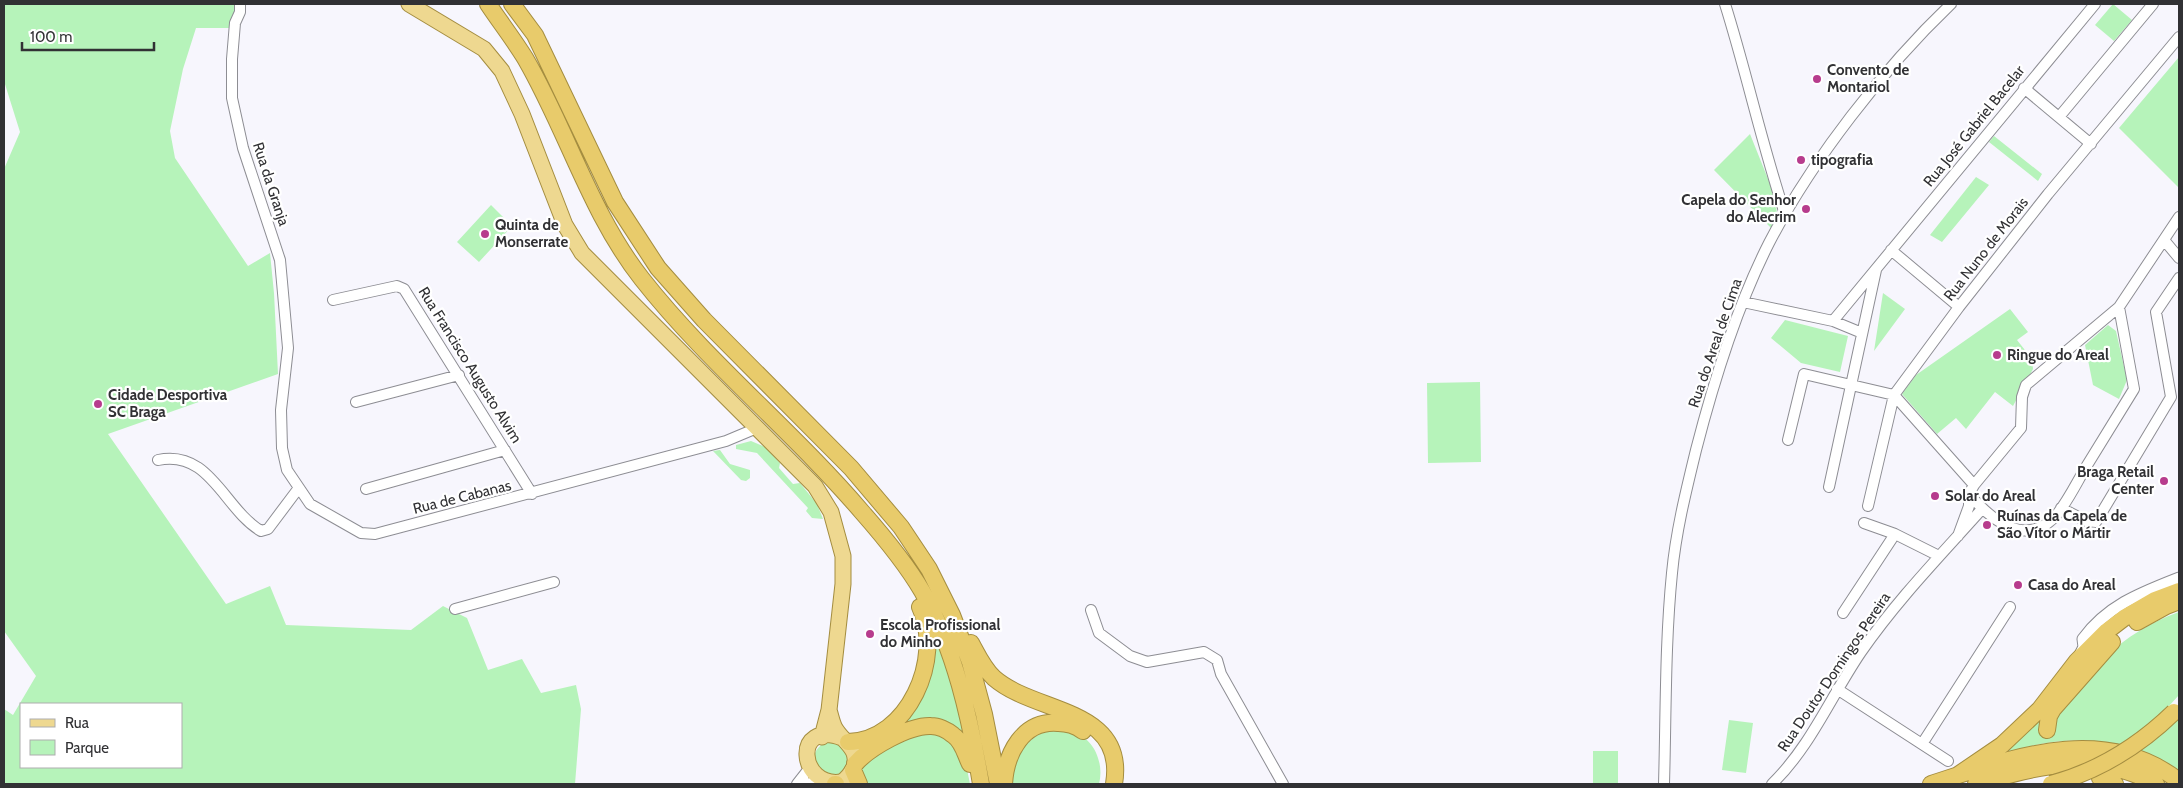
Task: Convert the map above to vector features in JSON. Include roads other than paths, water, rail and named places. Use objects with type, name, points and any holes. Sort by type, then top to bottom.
[{"type":"highway","points":[[488,4],[525,59],[599,211],[641,278],[687,331],[836,481],[877,529],[912,576],[937,622],[954,666],[968,716],[980,781]]},
{"type":"highway","points":[[512,4],[535,35],[615,202],[658,268],[704,320],[857,475],[901,527],[929,569],[952,615],[970,662],[984,714],[998,784]]},
{"type":"highway","points":[[845,740],[867,740],[891,724],[908,706],[926,662],[926,626],[922,610],[877,529]]},
{"type":"highway","points":[[1955,777],[2002,745],[2040,709],[2078,661],[2124,618],[2155,600],[2179,591]]},
{"type":"highway","points":[[2047,730],[2049,716],[2053,709],[2102,650],[2130,627],[2166,606],[2179,601]]},
{"type":"highway","points":[[2161,610],[2179,608]]},
{"type":"highway","points":[[952,615],[963,626],[986,669],[995,679],[1012,690],[1064,710],[1098,730],[1111,750],[1115,764],[1114,784]]},
{"type":"highway","points":[[2051,784],[2080,775],[2113,759],[2151,733],[2177,709]]},
{"type":"highway","points":[[1004,784],[1008,761],[1015,742],[1035,726],[1048,722],[1077,726],[1091,737],[1102,753],[1106,764],[1105,784]]},
{"type":"highway","points":[[855,773],[873,748],[912,730],[930,726],[943,729],[954,736],[962,745],[980,781]]},
{"type":"highway","points":[[1931,784],[2035,753],[2071,748],[2095,749],[2131,756],[2162,770],[2179,781]]},
{"type":"highway","points":[[1976,784],[2032,768],[2081,762],[2120,769],[2156,784]]},
{"type":"main road","points":[[409,4],[484,49],[502,71],[522,114],[565,225],[582,253],[814,486],[831,512],[841,546],[843,584],[829,710],[822,737],[810,747],[806,762],[808,770],[830,783],[855,773],[855,756],[835,728],[829,710]]},
{"type":"main road","points":[[822,737],[836,736],[845,740]]},
{"type":"street","name":"Rua da Granja","points":[[240,4],[240,12],[235,23],[232,59],[232,98],[243,148],[280,260],[288,348],[284,375]]},
{"type":"street","points":[[1724,4],[1738,47],[1764,153],[1785,214]]},
{"type":"street","name":"Rua do Areal de Cima","points":[[1664,784],[1666,644],[1672,571],[1682,506],[1716,374],[1743,302],[1768,245],[1815,166],[1857,109],[1951,4]]},
{"type":"street","name":"Rua José Gabriel Bacelar","points":[[1833,321],[2095,4]]},
{"type":"street","points":[[2059,118],[2152,4]]},
{"type":"street","name":"Rua Nuno de Morais","points":[[1868,506],[1894,395],[1959,307],[2179,37]]},
{"type":"street","points":[[2024,88],[2091,144]]},
{"type":"street","points":[[1958,536],[1969,506],[1972,490],[2021,428],[2022,397],[2026,385],[2119,307],[2179,217]]},
{"type":"street","points":[[2164,240],[2179,258]]},
{"type":"street","points":[[1891,250],[1959,307]]},
{"type":"street","name":"Rua José Gabriel Bacelar","points":[[1829,487],[1876,267]]},
{"type":"street","points":[[2061,508],[2086,521],[2096,522],[2171,397],[2156,312],[2179,278]]},
{"type":"street","name":"Rua Francisco Augusto Alvim","points":[[333,300],[397,286],[404,289],[532,494]]},
{"type":"street","points":[[1743,302],[1833,321],[1862,333]]},
{"type":"street","points":[[1788,440],[1804,374],[1894,395],[1972,490],[1982,510],[2008,528],[2018,531],[2031,530],[2044,524],[2057,514],[2134,389],[2119,307]]},
{"type":"street","name":"Rua de Cabanas","points":[[284,375],[281,410],[282,448],[287,470],[298,489],[310,504],[338,522],[366,534],[376,534],[532,494],[726,441],[757,428]]},
{"type":"street","points":[[356,402],[459,375]]},
{"type":"street","points":[[366,489],[505,450]]},
{"type":"street","points":[[158,460],[174,458],[195,465],[207,473],[261,531],[268,529],[298,489]]},
{"type":"street","name":"Rua Doutor Domingos Pereira","points":[[1772,784],[1808,743],[1837,689],[1902,596],[1982,510]]},
{"type":"street","points":[[1864,523],[1895,534],[1940,556]]},
{"type":"street","points":[[1843,614],[1895,534]]},
{"type":"street","points":[[2078,661],[2084,647],[2083,639],[2110,609],[2130,597],[2179,578]]},
{"type":"street","points":[[455,609],[554,582]]},
{"type":"street","points":[[1922,744],[2010,608]]},
{"type":"street","points":[[1091,610],[1099,633],[1130,656],[1147,662],[1204,652],[1217,660],[1221,674],[1283,784]]},
{"type":"street","points":[[1837,689],[1948,761]]},
{"type":"street","points":[[797,784],[808,770]]},
{"type":"street","points":[[803,784],[809,782],[830,783]]},
{"type":"place","name":"Convento de Montariol","points":[[1817,79]]},
{"type":"place","name":"tipografia","points":[[1801,160]]},
{"type":"place","name":"Capela do Senhor do Alecrim","points":[[1806,209]]},
{"type":"place","name":"Quinta de Monserrate","points":[[485,234]]},
{"type":"place","name":"Ringue do Areal","points":[[1997,355]]},
{"type":"place","name":"Cidade Desportiva SC Braga","points":[[98,404]]},
{"type":"place","name":"Braga Retail Center","points":[[2164,481]]},
{"type":"place","name":"Solar do Areal","points":[[1935,496]]},
{"type":"place","name":"Ruínas da Capela de São Vítor o Mártir","points":[[1987,525]]},
{"type":"place","name":"Casa do Areal","points":[[2018,585]]},
{"type":"place","name":"Escola Profissional do Minho","points":[[870,634]]}]
